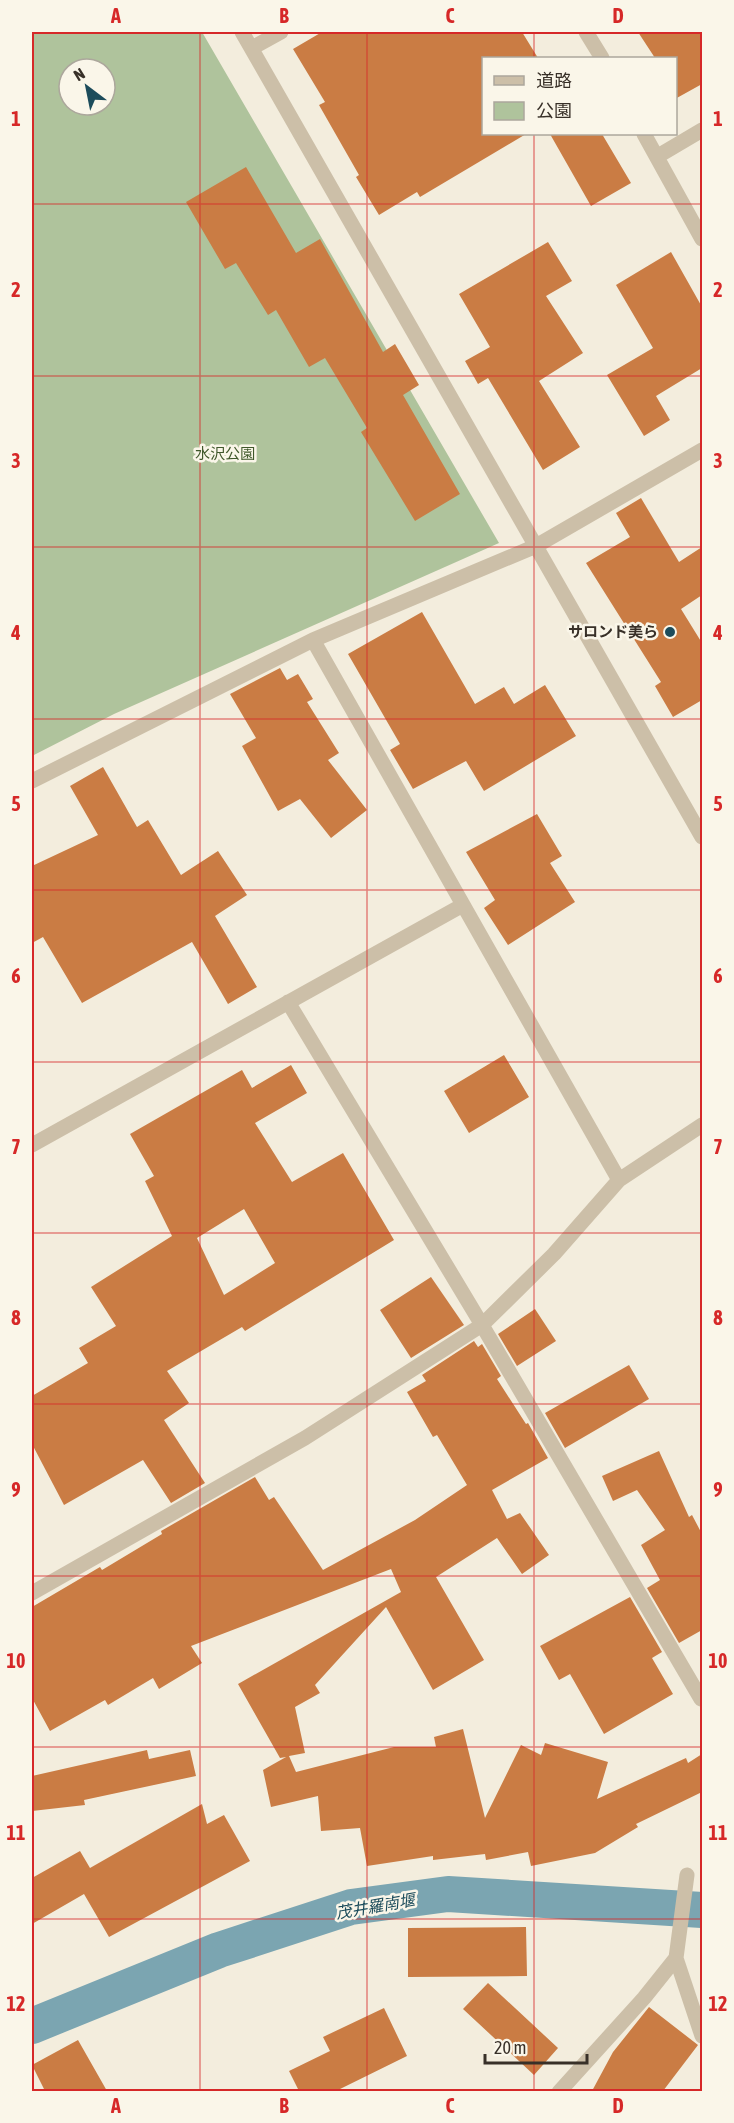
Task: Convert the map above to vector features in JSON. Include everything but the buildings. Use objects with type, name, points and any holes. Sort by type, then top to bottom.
[{"type":"street","points":[[242,32],[702,837]]},
{"type":"street","points":[[252,48],[281,32]]},
{"type":"street","points":[[586,32],[601,57]]},
{"type":"street","points":[[657,156],[702,130]]},
{"type":"street","points":[[645,135],[702,239]]},
{"type":"street","points":[[32,781],[313,640],[536,546],[702,450]]},
{"type":"street","points":[[313,640],[619,1180]]},
{"type":"street","points":[[32,1145],[463,905]]},
{"type":"street","points":[[288,1002],[701,1699]]},
{"type":"street","points":[[32,1593],[305,1438],[482,1326],[554,1254],[619,1180],[702,1125]]},
{"type":"street","points":[[687,1875],[676,1958],[702,2036]]},
{"type":"street","points":[[559,2091],[644,1998],[676,1958]]},
{"type":"green space","name":"水沢公園","points":[[32,32],[202,32],[499,543],[114,714],[32,756]]},
{"type":"waterway","name":"茂井羅南堰","points":[[32,2026],[219,1950],[351,1907],[448,1894],[702,1910]]},
{"type":"place","name":"サロンド美ら","points":[[670,632]]}]
